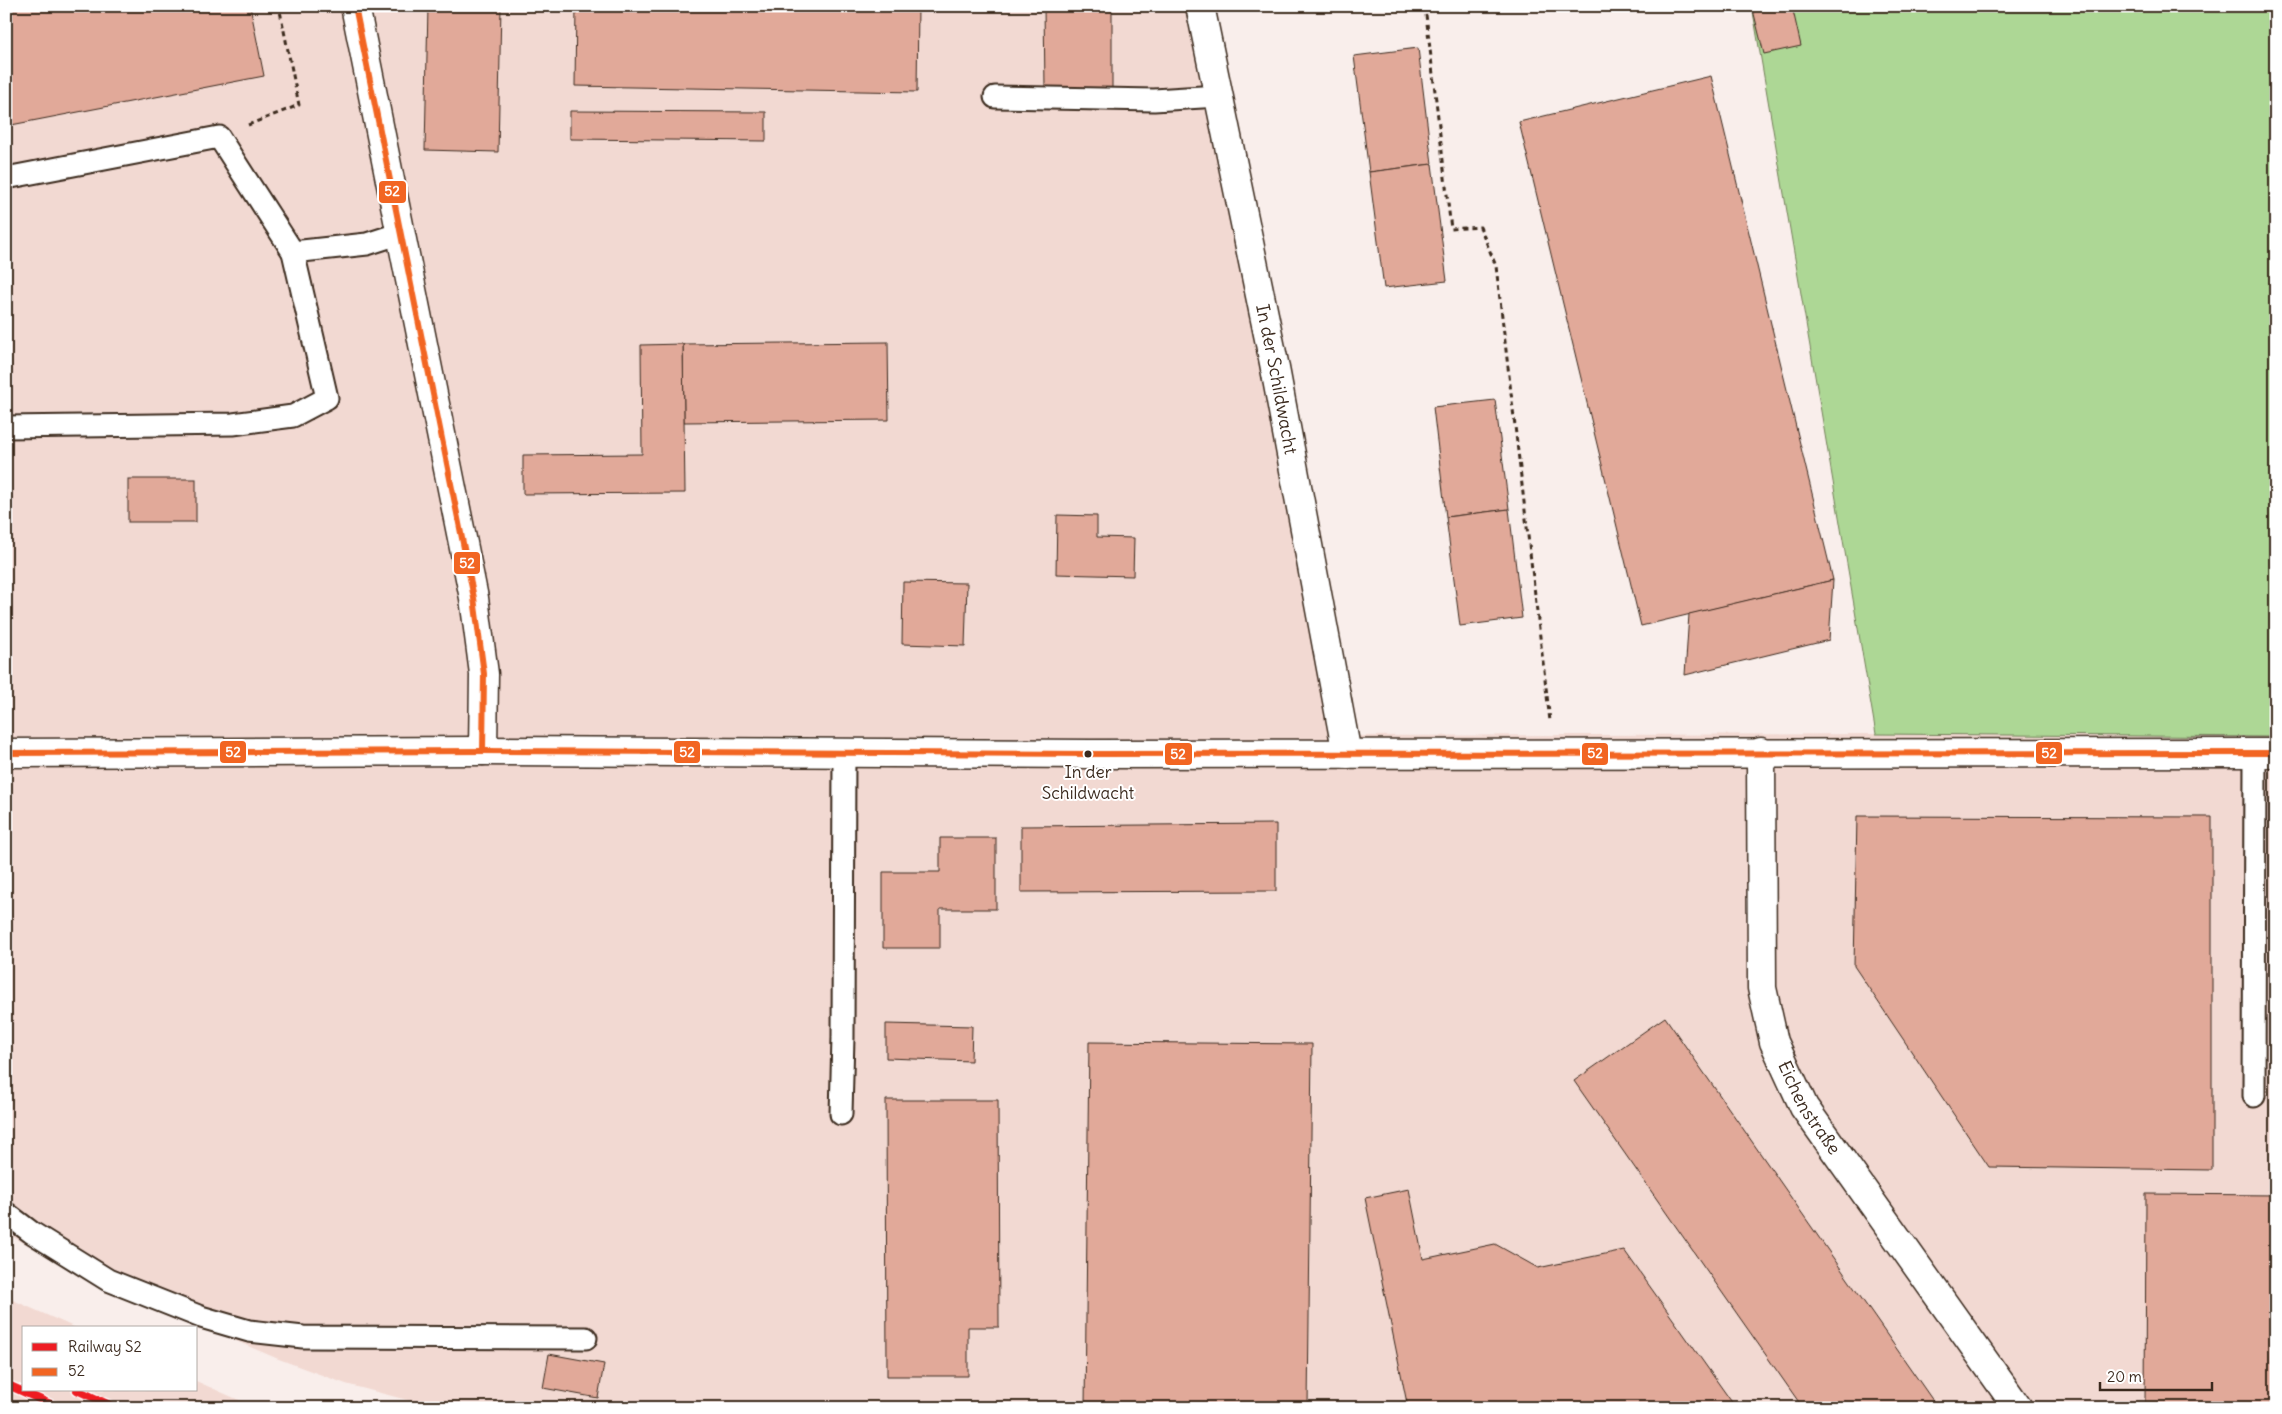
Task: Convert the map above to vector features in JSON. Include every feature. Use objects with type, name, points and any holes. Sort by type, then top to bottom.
[{"type":"street","points":[[355,6],[474,598],[484,674],[483,750]]},
{"type":"street","name":"In der Schildwacht","points":[[1200,6],[1274,363],[1347,754]]},
{"type":"street","points":[[6,753],[483,750],[1347,754],[1761,752],[2266,753]]},
{"type":"street","name":"Eichenstraße","points":[[1761,752],[1762,988],[1774,1042],[1804,1107],[2018,1408]]},
{"type":"lane","points":[[995,98],[1154,100],[1218,96]]},
{"type":"lane","points":[[6,178],[219,137],[292,252],[327,398],[292,416],[233,424],[6,428]]},
{"type":"lane","points":[[292,252],[367,244],[401,233]]},
{"type":"lane","points":[[840,1114],[843,1037],[844,751]]},
{"type":"lane","points":[[2254,1096],[2266,753]]},
{"type":"lane","points":[[6,1213],[31,1232],[108,1280],[201,1317],[249,1330],[303,1337],[586,1338]]},
{"type":"path","points":[[219,137],[299,105],[279,6]]},
{"type":"path","points":[[1425,6],[1451,229],[1480,227],[1496,266],[1554,754]]},
{"type":"shaded area","points":[[6,6],[1187,6],[1354,736],[1876,734],[2276,737],[2276,1408],[438,1408],[346,1384],[276,1358],[96,1281],[6,1233]]},
{"type":"shaded area","points":[[6,1297],[71,1326],[22,1326],[22,1392],[198,1392],[198,1382],[257,1408],[6,1408]]},
{"type":"green space","points":[[1752,6],[2276,6],[2276,737],[1876,734]]},
{"type":"building","points":[[6,6],[250,6],[264,76],[6,126]]},
{"type":"building","points":[[428,6],[501,6],[498,152],[425,150]]},
{"type":"building","points":[[576,6],[918,6],[917,92],[575,86]]},
{"type":"building","points":[[1044,6],[1112,6],[1112,89],[1045,89]]},
{"type":"building","points":[[1752,6],[1792,6],[1801,46],[1764,54]]},
{"type":"building","points":[[1418,48],[1432,164],[1369,172],[1354,56]]},
{"type":"building","points":[[1711,76],[1833,580],[1641,626],[1519,122]]},
{"type":"building","points":[[570,111],[766,112],[766,141],[570,139]]},
{"type":"building","points":[[1432,164],[1447,281],[1384,288],[1369,172]]},
{"type":"building","points":[[888,342],[889,420],[684,422],[683,344]]},
{"type":"building","points":[[683,344],[685,493],[523,494],[523,455],[642,454],[641,345]]},
{"type":"building","points":[[1495,400],[1509,509],[1446,517],[1433,407]]},
{"type":"building","points":[[128,479],[196,479],[196,522],[128,522]]},
{"type":"building","points":[[1509,509],[1522,618],[1460,626],[1446,517]]},
{"type":"building","points":[[1057,515],[1097,516],[1097,537],[1134,538],[1133,576],[1056,574]]},
{"type":"building","points":[[1833,580],[1829,640],[1685,675],[1689,614]]},
{"type":"building","points":[[903,582],[967,583],[965,646],[902,644]]},
{"type":"building","points":[[1857,816],[2212,817],[2212,1170],[1989,1167],[1854,966]]},
{"type":"building","points":[[1276,824],[1276,891],[1021,892],[1021,826]]},
{"type":"building","points":[[940,838],[996,838],[996,909],[940,909],[940,948],[883,948],[883,872],[940,872]]},
{"type":"building","points":[[1665,1017],[1938,1408],[1803,1408],[1574,1081]]},
{"type":"building","points":[[886,1024],[972,1026],[971,1061],[886,1058]]},
{"type":"building","points":[[1089,1042],[1312,1044],[1308,1408],[1085,1408]]},
{"type":"building","points":[[886,1100],[998,1100],[999,1327],[968,1327],[968,1376],[887,1376]]},
{"type":"building","points":[[1409,1189],[1423,1259],[1495,1244],[1538,1268],[1624,1250],[1736,1408],[1408,1408],[1365,1198]]},
{"type":"building","points":[[2146,1194],[2276,1195],[2276,1407],[2145,1406]]},
{"type":"building","points":[[549,1354],[604,1364],[598,1398],[543,1388]]},
{"type":"building","points":[[877,1406],[990,1407],[990,1408],[877,1408]]},
{"type":"rail line","name":"S2","points":[[6,1384],[22,1391]]},
{"type":"rail line","name":"S2","points":[[24,1392],[59,1408]]},
{"type":"rail line","name":"S2","points":[[81,1392],[116,1408]]},
{"type":"transit line","name":"52","points":[[355,6],[474,598],[484,674],[483,751]]},
{"type":"transit line","name":"52","points":[[6,753],[483,751],[1090,754],[2276,753]]},
{"type":"place","name":"In der Schildwacht","points":[[1088,754]]}]
